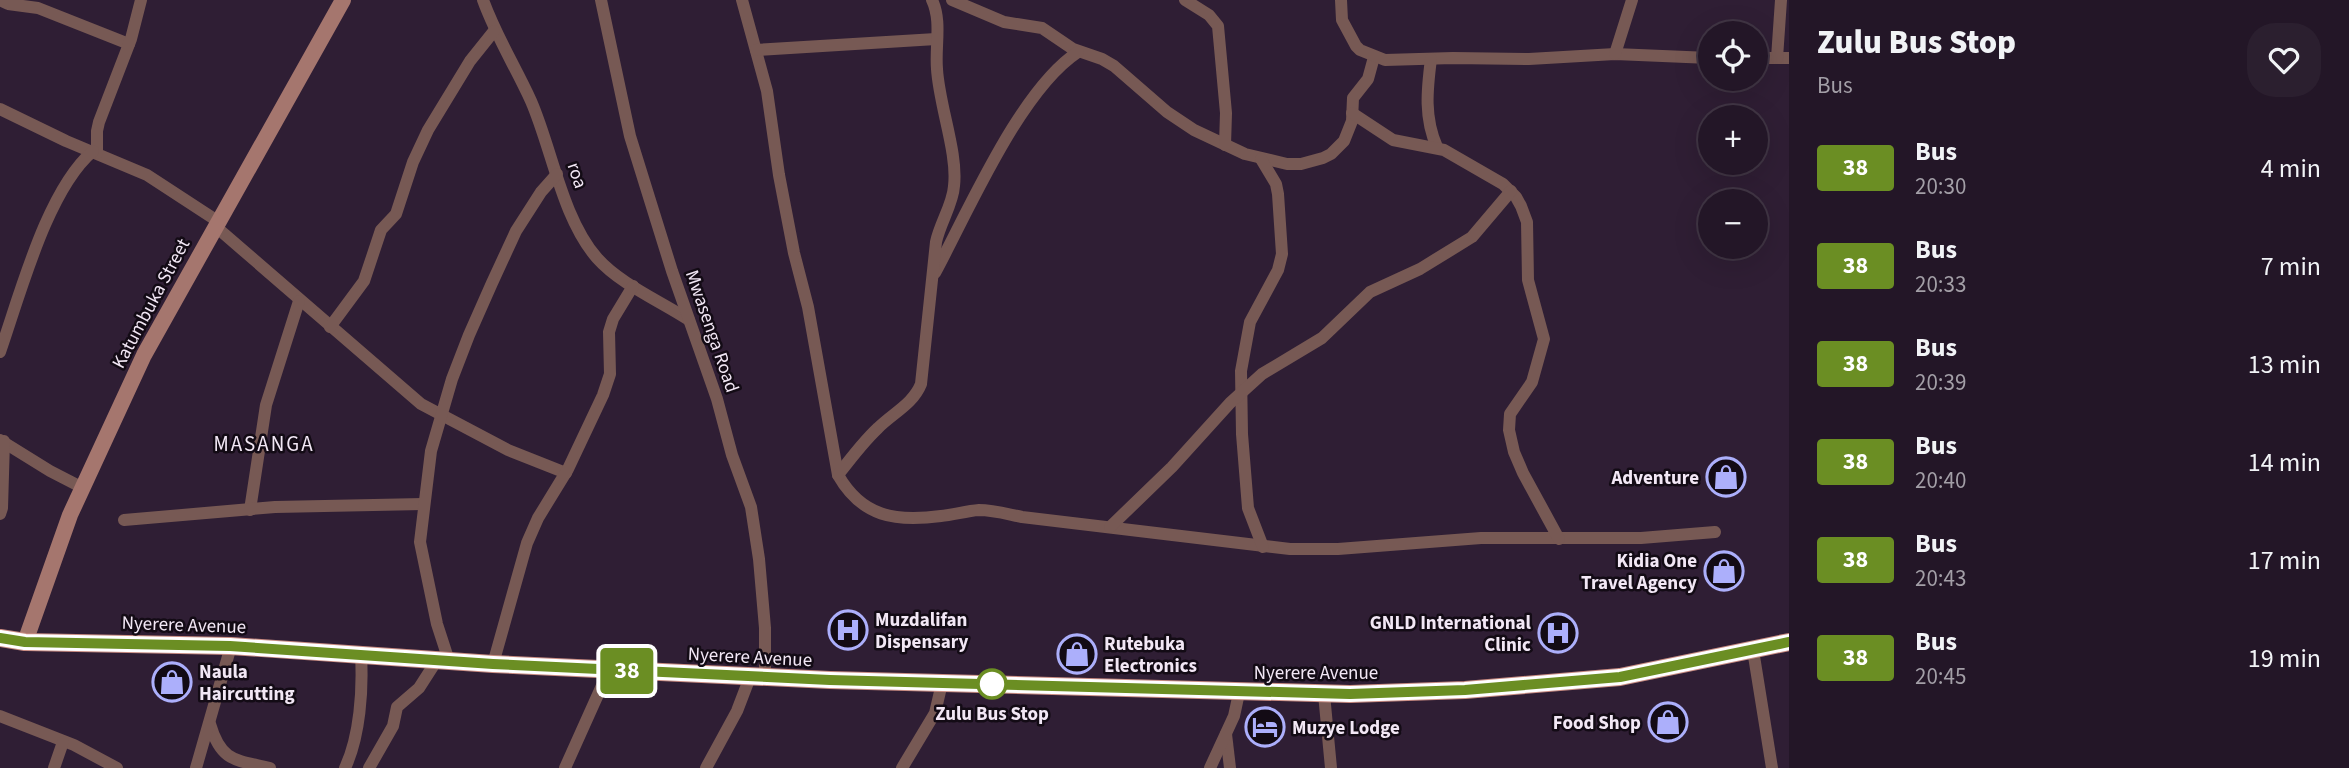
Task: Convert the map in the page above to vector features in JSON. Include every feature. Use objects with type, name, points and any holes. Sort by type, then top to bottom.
[{"type":"main road","name":"Katumbuka Street","points":[[25,642],[70,515],[144,355],[343,0]]},
{"type":"main road","name":"Nyerere Avenue","points":[[0,638],[25,642],[230,646],[493,664],[758,677],[1324,694],[1465,690],[1576,682],[1620,677],[1789,642]]},
{"type":"street","points":[[95,152],[99,122],[129,44],[141,0]]},
{"type":"street","name":"roa","points":[[483,0],[494,31],[531,103],[576,225],[596,257],[619,278],[689,321]]},
{"type":"street","name":"Mwasenga Road","points":[[601,0],[630,136],[751,507],[765,628],[758,677]]},
{"type":"street","points":[[742,0],[767,91],[777,163],[794,253],[808,307],[838,475],[847,490],[874,512],[916,517],[991,511],[1263,547],[1338,549],[1481,538],[1641,538],[1715,532]]},
{"type":"street","points":[[838,475],[887,419],[912,400],[918,392],[922,377],[936,242],[955,179],[937,72],[938,20],[932,0]]},
{"type":"street","points":[[953,0],[1009,24],[1042,28],[1078,52],[1102,59],[1114,66],[1184,124],[1261,159],[1287,164],[1301,164],[1323,158],[1344,141],[1350,129],[1353,97],[1368,79],[1374,57]]},
{"type":"street","points":[[1185,0],[1209,15],[1218,26],[1226,113],[1226,145]]},
{"type":"street","points":[[1341,0],[1342,20],[1360,50],[1374,57],[1391,60],[1529,59],[1615,54],[1698,57]]},
{"type":"street","points":[[1615,54],[1632,0]]},
{"type":"street","points":[[1781,0],[1783,58]]},
{"type":"street","points":[[6,1],[38,8],[129,44]]},
{"type":"street","points":[[330,327],[364,281],[381,230],[396,214],[413,162],[428,130],[470,61],[494,31]]},
{"type":"street","points":[[756,50],[936,39]]},
{"type":"street","points":[[933,276],[1022,113],[1056,69],[1078,52]]},
{"type":"street","points":[[1431,59],[1427,116],[1437,147]]},
{"type":"street","points":[[0,109],[147,175],[217,224],[299,301],[421,404],[508,450],[566,473]]},
{"type":"street","points":[[1352,114],[1393,141],[1437,147],[1495,179],[1511,191],[1521,206],[1527,222],[1528,280],[1544,339],[1531,383],[1510,414],[1511,441],[1527,482],[1559,539]]},
{"type":"street","points":[[0,352],[4,331],[62,190],[84,159],[95,152]]},
{"type":"street","points":[[1261,159],[1276,184],[1282,254],[1278,270],[1254,311],[1247,330],[1241,370],[1242,434],[1248,508],[1263,547]]},
{"type":"street","points":[[369,768],[393,726],[397,707],[443,661],[420,542],[431,451],[440,414],[468,335],[516,232],[541,192],[557,174]]},
{"type":"street","points":[[1110,527],[1172,467],[1242,392],[1273,366],[1322,338],[1370,292],[1419,269],[1472,237],[1511,191]]},
{"type":"street","points":[[493,664],[527,543],[538,518],[566,473],[603,395],[610,374],[609,332],[612,319],[633,286]]},
{"type":"street","points":[[250,510],[266,405],[299,301]]},
{"type":"street","points":[[2,440],[50,471],[83,488]]},
{"type":"street","points":[[0,514],[2,440]]},
{"type":"street","points":[[124,520],[250,510],[423,504]]},
{"type":"street","points":[[196,768],[230,646]]},
{"type":"street","points":[[1753,650],[1772,768]]},
{"type":"street","points":[[345,768],[352,751],[361,695],[361,655]]},
{"type":"street","points":[[565,768],[609,670]]},
{"type":"street","points":[[706,768],[758,677]]},
{"type":"street","points":[[902,768],[935,713],[942,683]]},
{"type":"street","points":[[1210,768],[1234,716],[1239,693]]},
{"type":"street","points":[[1324,694],[1331,768]]},
{"type":"street","points":[[0,716],[74,745],[117,768]]},
{"type":"street","points":[[210,724],[214,738],[228,757],[270,768]]},
{"type":"street","points":[[1226,734],[1230,768]]},
{"type":"street","points":[[54,768],[63,742]]},
{"type":"bus line","name":"38","points":[[0,638],[25,642],[230,646],[493,664],[808,680],[1350,694],[1465,690],[1620,677],[1789,642]]},
{"type":"place","name":"Adventure","points":[[1726,477]]},
{"type":"place","name":"Kidia One Travel Agency","points":[[1724,571]]},
{"type":"place","name":"Muzdalifan Dispensary","points":[[848,630]]},
{"type":"place","name":"GNLD International Clinic","points":[[1558,633]]},
{"type":"place","name":"Rutebuka Electronics","points":[[1077,654]]},
{"type":"place","name":"Naula Haircutting","points":[[172,682]]},
{"type":"place","name":"Zulu Bus Stop","points":[[992,684]]},
{"type":"place","name":"Food Shop","points":[[1668,722]]},
{"type":"place","name":"Muzye Lodge","points":[[1265,727]]},
{"type":"district","name":"MASANGA","points":[[264,444]]}]
